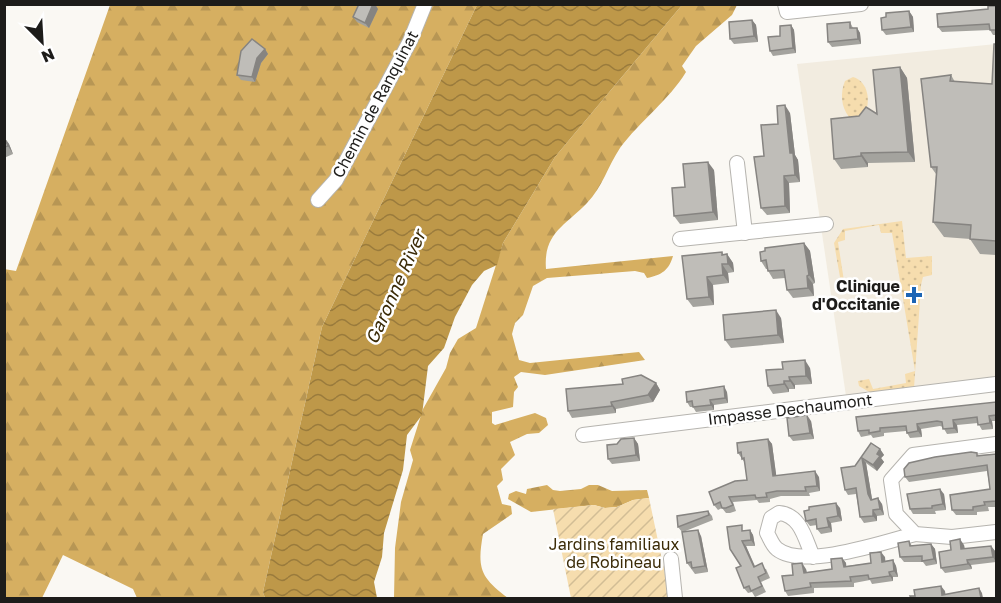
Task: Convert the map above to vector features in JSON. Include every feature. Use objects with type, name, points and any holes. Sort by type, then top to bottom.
[{"type":"street","name":"Chemin de Ranquinat","points":[[318,200],[336,180],[410,41],[426,4]]},
{"type":"street","points":[[784,4],[787,12],[861,4]]},
{"type":"street","points":[[737,163],[745,233]]},
{"type":"street","points":[[680,239],[826,224]]},
{"type":"street","name":"Impasse Dechaumont","points":[[583,435],[996,384]]},
{"type":"street","points":[[915,534],[896,514],[891,480],[913,455],[996,444]]},
{"type":"street","points":[[813,556],[838,554],[915,534],[952,537],[996,532]]},
{"type":"street","points":[[671,559],[675,598]]},
{"type":"shaded area","name":"Clinique d'Occitanie","points":[[996,44],[996,379],[846,396],[797,64]]},
{"type":"green space","points":[[110,5],[477,5],[322,327],[263,592],[265,598],[137,598],[133,589],[63,555],[42,598],[5,598],[4,269],[16,271]]},
{"type":"green space","points":[[682,5],[737,5],[732,15],[696,46],[682,66],[686,72],[679,82],[620,148],[592,197],[552,238],[546,257],[546,269],[673,256],[669,265],[661,273],[647,278],[644,273],[635,271],[547,278],[533,286],[523,315],[515,323],[512,334],[519,360],[530,363],[639,352],[645,360],[545,375],[521,372],[514,377],[518,387],[514,392],[513,407],[492,412],[492,423],[495,425],[535,413],[546,418],[548,425],[539,433],[527,434],[510,442],[515,455],[501,469],[503,480],[497,486],[502,504],[511,506],[512,514],[483,534],[480,555],[483,571],[491,584],[508,598],[394,598],[395,548],[401,502],[413,460],[410,450],[423,409],[446,368],[450,353],[458,339],[476,328],[503,243],[555,157]]},
{"type":"green space","points":[[853,77],[862,83],[867,93],[864,116],[849,117],[843,104],[843,86],[845,81]]},
{"type":"green space","points":[[902,221],[906,258],[932,256],[932,275],[923,277],[921,285],[914,388],[871,393],[859,386],[858,381],[869,379],[873,389],[906,383],[905,374],[915,371],[892,233],[881,233],[879,225],[845,231],[845,240],[838,242],[844,281],[840,277],[834,243],[843,229]]},
{"type":"green space","points":[[547,485],[553,490],[560,491],[581,489],[589,485],[598,485],[612,491],[647,490],[649,498],[633,500],[617,507],[605,508],[594,505],[531,512],[508,499],[509,494],[516,491],[526,494],[527,489]]},
{"type":"green space","name":"Jardins familiaux de Robineau","points":[[649,498],[670,598],[571,598],[553,509],[594,505],[605,508],[617,507],[633,500]]},
{"type":"water","name":"Garonne River","points":[[477,5],[682,5],[555,157],[503,243],[497,265],[484,271],[472,285],[455,317],[444,348],[428,366],[422,415],[407,435],[403,470],[384,533],[382,557],[374,582],[377,598],[265,598],[263,592],[322,327]]},
{"type":"building","points":[[359,4],[373,4],[365,23],[353,17]]},
{"type":"building","points":[[988,6],[996,6],[996,30],[990,30],[989,24],[938,27],[937,14],[988,9]]},
{"type":"building","points":[[909,11],[911,27],[882,30],[881,18],[886,17],[886,13]]},
{"type":"building","points":[[752,20],[754,36],[730,39],[729,22]]},
{"type":"building","points":[[850,22],[850,28],[857,28],[858,39],[828,42],[827,24]]},
{"type":"building","points":[[791,25],[793,48],[770,51],[768,37],[780,36],[780,26]]},
{"type":"building","points":[[252,39],[265,49],[257,58],[252,77],[237,75],[241,51]]},
{"type":"building","points":[[994,44],[996,44],[996,241],[970,239],[971,225],[933,222],[937,167],[931,167],[921,79],[951,75],[950,81],[992,84]]},
{"type":"building","points":[[900,67],[908,152],[861,153],[861,156],[834,159],[831,119],[859,116],[866,107],[877,114],[873,70]]},
{"type":"building","points":[[785,105],[790,153],[793,153],[795,175],[784,176],[785,206],[761,208],[754,157],[764,156],[761,125],[778,124],[777,106]]},
{"type":"building","points":[[708,162],[713,212],[674,216],[672,188],[685,187],[683,164]]},
{"type":"building","points":[[804,243],[809,275],[807,276],[808,288],[787,290],[784,270],[768,271],[766,260],[761,261],[760,252],[765,251],[765,248]]},
{"type":"building","points":[[722,252],[722,255],[727,254],[728,264],[722,264],[723,275],[707,277],[709,297],[687,299],[682,256]]},
{"type":"building","points":[[776,310],[778,335],[725,340],[723,315]]},
{"type":"building","points":[[805,360],[806,376],[789,377],[790,381],[784,381],[784,384],[768,386],[766,370],[783,369],[782,362]]},
{"type":"building","points":[[641,375],[656,383],[648,395],[611,402],[612,406],[568,411],[566,389],[623,384],[622,379]]},
{"type":"building","points":[[724,386],[725,398],[710,400],[711,405],[693,407],[692,401],[687,402],[686,392]]},
{"type":"building","points":[[996,402],[996,415],[989,416],[990,423],[978,425],[977,417],[953,420],[954,428],[943,429],[942,422],[937,421],[917,424],[918,431],[907,433],[906,426],[880,428],[880,431],[869,433],[869,430],[858,431],[856,417]]},
{"type":"building","points":[[807,415],[810,433],[789,436],[787,418]]},
{"type":"building","points":[[634,438],[636,455],[608,459],[607,445],[617,444],[621,439]]},
{"type":"building","points":[[768,439],[773,476],[815,471],[817,486],[805,487],[806,491],[766,493],[767,497],[756,498],[755,495],[729,497],[733,505],[722,508],[720,502],[714,505],[709,492],[735,481],[747,480],[744,458],[742,459],[741,452],[738,453],[737,443]]},
{"type":"building","points":[[871,443],[880,449],[877,454],[880,456],[873,465],[862,458],[868,494],[871,500],[878,498],[880,509],[873,510],[873,516],[860,517],[856,488],[845,490],[841,468],[855,466]]},
{"type":"building","points":[[971,452],[977,453],[977,456],[996,454],[996,501],[984,502],[985,505],[973,507],[973,510],[952,510],[950,495],[990,489],[987,465],[905,477],[904,469],[909,463]]},
{"type":"building","points":[[940,489],[943,504],[932,506],[932,508],[910,509],[907,494]]},
{"type":"building","points":[[836,503],[838,516],[827,518],[829,527],[817,529],[816,519],[806,521],[804,511],[809,510],[809,507]]},
{"type":"building","points":[[708,511],[709,515],[678,527],[677,516]]},
{"type":"building","points":[[742,525],[742,531],[750,530],[751,540],[742,541],[754,567],[762,563],[766,573],[758,577],[762,586],[751,591],[749,586],[744,588],[736,568],[741,566],[730,549],[727,527]]},
{"type":"building","points":[[698,530],[705,566],[692,568],[691,562],[687,563],[682,532]]},
{"type":"building","points":[[960,539],[961,549],[991,546],[993,557],[967,560],[968,564],[941,568],[939,552],[951,550],[950,541]]},
{"type":"building","points":[[909,541],[910,546],[931,544],[934,559],[922,561],[922,556],[900,557],[898,543]]},
{"type":"building","points":[[881,552],[882,562],[893,560],[894,571],[889,572],[890,576],[869,579],[868,575],[850,577],[851,581],[810,583],[811,587],[785,591],[782,576],[793,575],[792,564],[802,563],[804,573],[832,569],[831,559],[842,558],[844,567],[871,563],[870,553]]},
{"type":"building","points":[[941,586],[942,595],[979,588],[981,598],[911,598],[910,596],[915,596],[914,590]]},
{"type":"place","name":"Clinique d'Occitanie","points":[[914,295]]}]
